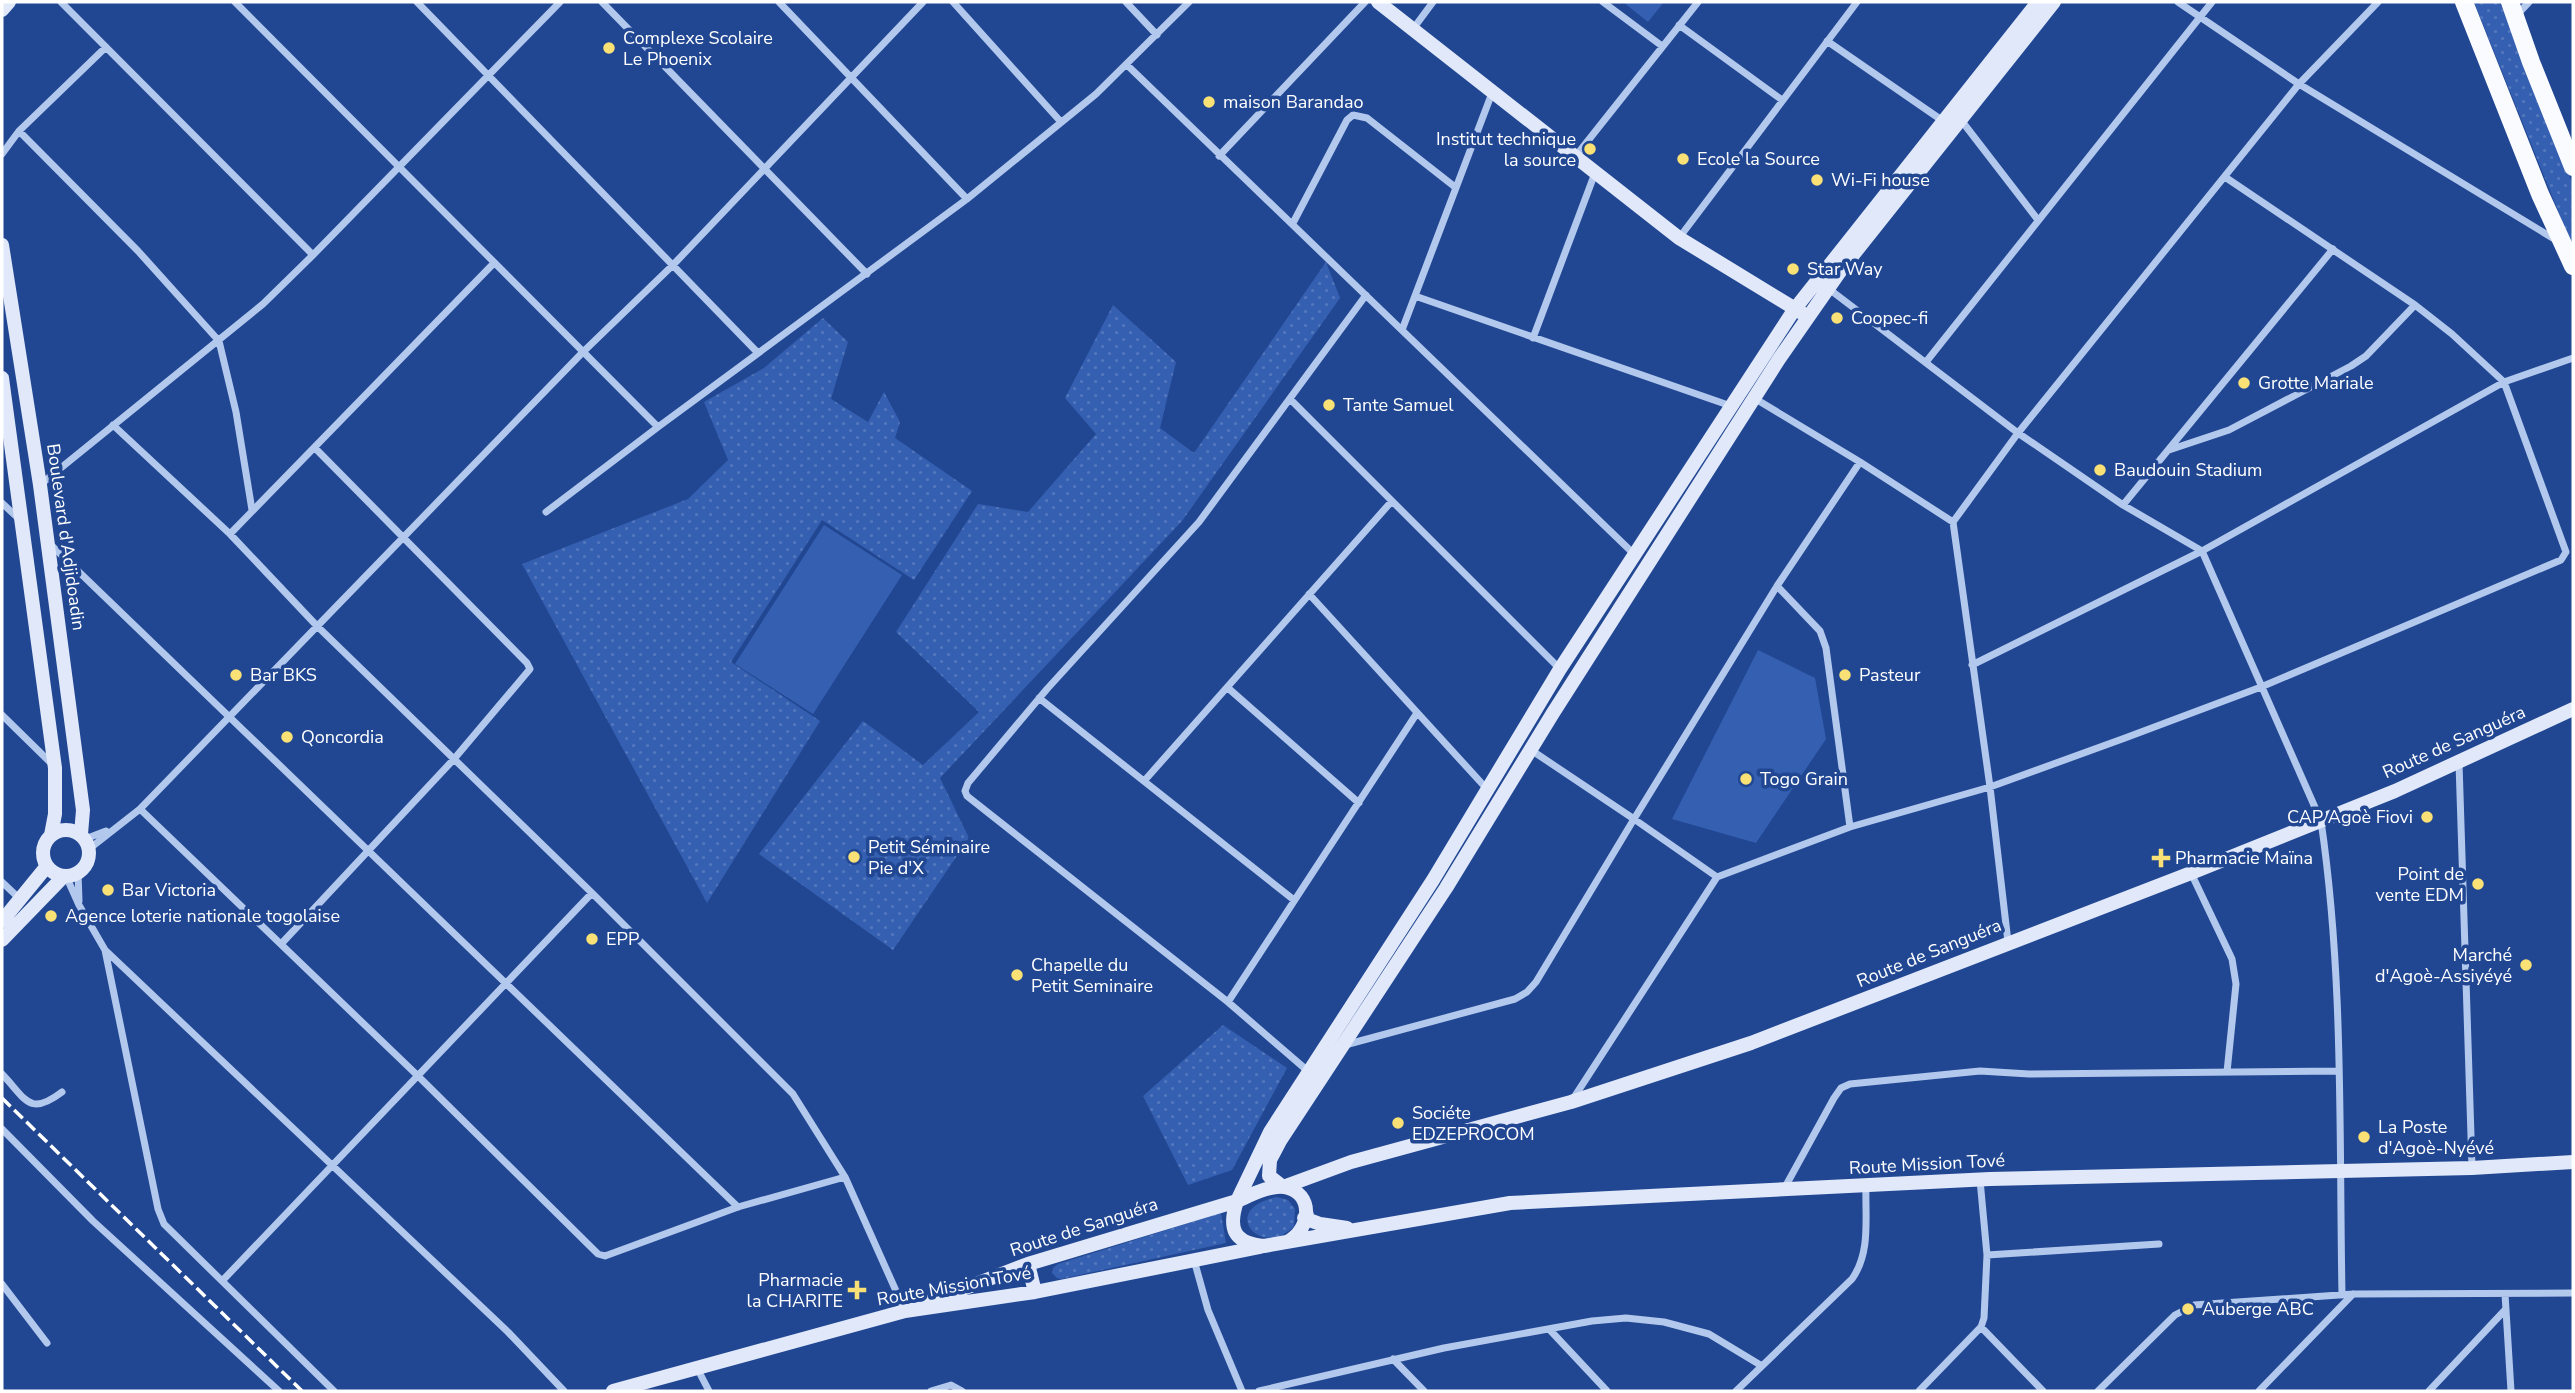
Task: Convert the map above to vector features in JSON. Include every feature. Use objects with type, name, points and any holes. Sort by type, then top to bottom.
[{"type":"main road","points":[[2464,2],[2540,194],[2573,266]]},
{"type":"main road","points":[[2513,9],[2531,62],[2570,144],[2573,167]]},
{"type":"street","points":[[2,10],[9,2]]},
{"type":"street","points":[[61,2],[313,256]]},
{"type":"street","points":[[235,2],[401,166],[582,353],[658,426]]},
{"type":"street","points":[[417,2],[758,353]]},
{"type":"street","points":[[40,485],[263,304],[560,2]]},
{"type":"street","points":[[602,2],[867,274]]},
{"type":"street","points":[[779,2],[967,199]]},
{"type":"street","points":[[85,841],[113,828],[140,808],[582,353],[673,265],[923,2]]},
{"type":"street","points":[[953,2],[1061,122]]},
{"type":"street","points":[[1126,2],[1157,35]]},
{"type":"street","points":[[546,512],[658,426],[967,199],[1127,65],[1189,2]]},
{"type":"street","points":[[1219,156],[1365,2]]},
{"type":"street","points":[[1378,2],[1679,238],[1794,310],[1809,316]]},
{"type":"street","points":[[1413,29],[1433,2]]},
{"type":"street","points":[[1603,2],[1662,46]]},
{"type":"street","points":[[1574,157],[1698,2]]},
{"type":"street","points":[[1679,238],[1857,2]]},
{"type":"street","points":[[1302,1199],[1269,1176],[1270,1160],[1446,888],[1531,750],[1731,406],[1794,310],[2038,2]]},
{"type":"street","points":[[1264,1246],[1248,1243],[1231,1224],[1237,1201],[1270,1132],[1433,880],[1560,669],[1641,561],[1809,316],[2054,2]]},
{"type":"street","points":[[2178,2],[2300,84],[2564,245]]},
{"type":"street","points":[[1926,362],[2212,2]]},
{"type":"street","points":[[2008,942],[1990,787],[1953,522],[2018,433],[2300,84],[2378,2]]},
{"type":"street","points":[[2513,9],[2529,2]]},
{"type":"street","points":[[1679,24],[1782,100]]},
{"type":"street","points":[[1827,41],[1943,121]]},
{"type":"street","points":[[2,154],[19,131],[106,47]]},
{"type":"street","points":[[1127,65],[1641,561]]},
{"type":"street","points":[[1402,330],[1492,93]]},
{"type":"street","points":[[1293,223],[1347,120],[1353,115],[1367,118],[1455,187]]},
{"type":"street","points":[[1961,120],[2038,220]]},
{"type":"street","points":[[19,131],[138,251],[219,341],[234,401],[252,510]]},
{"type":"street","points":[[1533,338],[1595,173]]},
{"type":"street","points":[[1571,1102],[1717,877],[1850,827],[1990,787],[2261,687],[2565,556],[2566,552],[2504,382],[2452,334],[2415,305],[2225,177]]},
{"type":"street","name":"Boulevard d'Adjidoadin","points":[[2,245],[40,485],[85,841]]},
{"type":"street","points":[[2123,505],[2333,249]]},
{"type":"street","points":[[230,534],[494,263]]},
{"type":"street","points":[[1829,289],[2018,433],[2123,505],[2202,551],[2321,821],[2331,906],[2339,1071],[2343,1295]]},
{"type":"street","points":[[1309,1072],[1228,1002],[967,796],[965,791],[968,783],[1040,698],[1199,522],[1366,295]]},
{"type":"street","points":[[1415,296],[1731,406]]},
{"type":"street","points":[[2168,450],[2229,430],[2351,366],[2366,356],[2415,305]]},
{"type":"street","points":[[1972,665],[2202,551],[2504,382],[2573,358]]},
{"type":"street","points":[[2,378],[55,768],[55,814],[51,835],[44,844],[42,856],[54,873],[69,875]]},
{"type":"street","points":[[1754,398],[1953,522]]},
{"type":"street","points":[[1290,399],[1560,669]]},
{"type":"street","points":[[113,425],[230,534],[317,626],[592,893],[793,1094],[845,1177],[905,1311]]},
{"type":"street","points":[[282,943],[454,759],[529,673],[529,666],[315,448]]},
{"type":"street","points":[[1344,1046],[1515,999],[1527,992],[1536,982],[1777,586],[1860,462]]},
{"type":"street","points":[[1145,780],[1391,502]]},
{"type":"street","points":[[2,503],[23,522]]},
{"type":"street","points":[[47,541],[738,1207]]},
{"type":"street","points":[[1777,586],[1820,631],[1826,648],[1850,827]]},
{"type":"street","points":[[1309,594],[1486,788]]},
{"type":"street","points":[[1228,688],[1359,803]]},
{"type":"street","points":[[1040,698],[1294,901]]},
{"type":"street","name":"Route de Sanguéra","points":[[905,1311],[1028,1264],[1237,1201],[1270,1188],[1283,1187],[1351,1162],[1571,1102],[1751,1042],[2321,821],[2459,763],[2573,709]]},
{"type":"street","points":[[1228,1002],[1417,713]]},
{"type":"street","points":[[2,715],[55,768]]},
{"type":"street","points":[[1516,741],[1634,818],[1717,877]]},
{"type":"street","points":[[2459,763],[2472,1168]]},
{"type":"street","points":[[140,808],[282,943],[598,1254],[605,1256],[738,1207],[845,1177]]},
{"type":"street","points":[[2,940],[69,875],[85,866],[85,841],[75,831],[62,830],[51,835]]},
{"type":"street","points":[[2,921],[47,866]]},
{"type":"street","points":[[2191,873],[2232,959],[2235,971],[2227,1072]]},
{"type":"street","points":[[69,875],[79,905],[105,950],[508,1332],[564,1391]]},
{"type":"street","points":[[69,875],[79,905]]},
{"type":"street","points":[[2,882],[21,900]]},
{"type":"street","points":[[223,1280],[592,893]]},
{"type":"street","points":[[105,950],[164,1224],[334,1391]]},
{"type":"street","points":[[1784,1189],[1834,1098],[1841,1088],[1850,1084],[1980,1072],[2339,1071]]},
{"type":"street","points":[[2,1074],[31,1104],[38,1106],[62,1092]]},
{"type":"street","points":[[2,1129],[93,1221],[279,1391]]},
{"type":"street","name":"Route Mission Tové","points":[[613,1391],[905,1311],[1035,1292],[1194,1259],[1510,1203],[1980,1180],[2472,1168],[2573,1161]]},
{"type":"street","points":[[1287,1242],[1301,1232],[1307,1215],[1297,1193],[1351,1162]]},
{"type":"street","points":[[1919,1391],[1981,1327],[1986,1308],[1987,1255],[1980,1180]]},
{"type":"street","points":[[1736,1391],[1852,1279],[1860,1267],[1865,1253],[1866,1186]]},
{"type":"street","points":[[1307,1215],[1304,1218],[1320,1224],[1366,1230]]},
{"type":"street","points":[[1987,1255],[2159,1244]]},
{"type":"street","points":[[1194,1259],[1208,1310],[1242,1391]]},
{"type":"street","points":[[1028,1264],[1035,1292]]},
{"type":"street","points":[[2,1284],[47,1343]]},
{"type":"street","points":[[2098,1391],[2184,1308],[2194,1305],[2353,1294],[2573,1293]]},
{"type":"street","points":[[2259,1391],[2353,1294]]},
{"type":"street","points":[[2505,1294],[2511,1391]]},
{"type":"street","points":[[2429,1391],[2505,1310]]},
{"type":"street","points":[[1259,1391],[1393,1359],[1549,1328],[1626,1318],[1664,1322],[1709,1334],[1762,1366]]},
{"type":"street","points":[[1981,1327],[2043,1391]]},
{"type":"street","points":[[1549,1328],[1606,1391]]},
{"type":"street","points":[[1393,1359],[1424,1391]]},
{"type":"street","points":[[697,1367],[709,1391]]},
{"type":"street","points":[[931,1391],[951,1385],[962,1391]]},
{"type":"shaded area","points":[[1623,2],[1664,2],[1648,22]]},
{"type":"shaded area","points":[[2474,2],[2500,2],[2573,185],[2573,248]]},
{"type":"shaded area","points":[[1326,262],[1340,298],[1182,521],[940,778],[969,838],[893,950],[759,854],[863,721],[923,765],[979,712],[896,632],[978,504],[1028,512],[1096,434],[1065,398],[1113,305],[1176,362],[1160,428],[1194,453]]},
{"type":"shaded area","points":[[823,318],[848,342],[831,399],[868,422],[884,392],[900,422],[895,438],[972,491],[914,580],[822,520],[731,662],[820,721],[707,903],[522,564],[688,499],[728,460],[704,402],[764,368]]},
{"type":"shaded area","points":[[824,525],[902,575],[813,714],[735,664]]},
{"type":"shaded area","name":"Togo Grain","points":[[1758,650],[1815,678],[1826,739],[1756,843],[1672,819]]},
{"type":"shaded area","points":[[1223,1025],[1287,1068],[1232,1170],[1188,1185],[1143,1096]]},
{"type":"shaded area","points":[[1277,1197],[1288,1200],[1295,1209],[1294,1226],[1282,1235],[1270,1238],[1259,1235],[1251,1229],[1247,1221],[1250,1212],[1259,1203]]},
{"type":"shaded area","points":[[1221,1213],[1226,1243],[1061,1279],[1052,1273],[1058,1264]]},
{"type":"railway","points":[[2,1098],[302,1391]]},
{"type":"place","name":"Complexe Scolaire Le Phoenix","points":[[609,48]]},
{"type":"place","name":"maison Barandao","points":[[1209,102]]},
{"type":"place","name":"Institut technique la source","points":[[1590,149]]},
{"type":"place","name":"Ecole la Source","points":[[1683,159]]},
{"type":"place","name":"Wi-Fi house","points":[[1817,180]]},
{"type":"place","name":"Star Way","points":[[1793,269]]},
{"type":"place","name":"Coopec-fi","points":[[1837,318]]},
{"type":"place","name":"Grotte Mariale","points":[[2244,383]]},
{"type":"place","name":"Tante Samuel","points":[[1329,405]]},
{"type":"place","name":"Baudouin Stadium","points":[[2100,470]]},
{"type":"place","name":"Bar BKS","points":[[236,675]]},
{"type":"place","name":"Pasteur","points":[[1845,675]]},
{"type":"place","name":"Qoncordia","points":[[287,737]]},
{"type":"place","name":"Togo Grain","points":[[1746,779]]},
{"type":"place","name":"CAP Agoè Fiovi","points":[[2427,817]]},
{"type":"place","name":"Petit Séminaire Pie d'X","points":[[854,857]]},
{"type":"place","name":"Pharmacie Maïna","points":[[2161,858]]},
{"type":"place","name":"Point de vente EDM","points":[[2478,884]]},
{"type":"place","name":"Bar Victoria","points":[[108,890]]},
{"type":"place","name":"Agence loterie nationale togolaise","points":[[51,916]]},
{"type":"place","name":"EPP","points":[[592,939]]},
{"type":"place","name":"Marché d'Agoè-Assiyéyé","points":[[2526,965]]},
{"type":"place","name":"Chapelle du Petit Seminaire","points":[[1017,975]]},
{"type":"place","name":"Sociéte EDZEPROCOM","points":[[1398,1123]]},
{"type":"place","name":"La Poste d'Agoè-Nyévé","points":[[2364,1137]]},
{"type":"place","name":"Pharmacie la CHARITE","points":[[857,1290]]},
{"type":"place","name":"Auberge ABC","points":[[2188,1309]]}]
